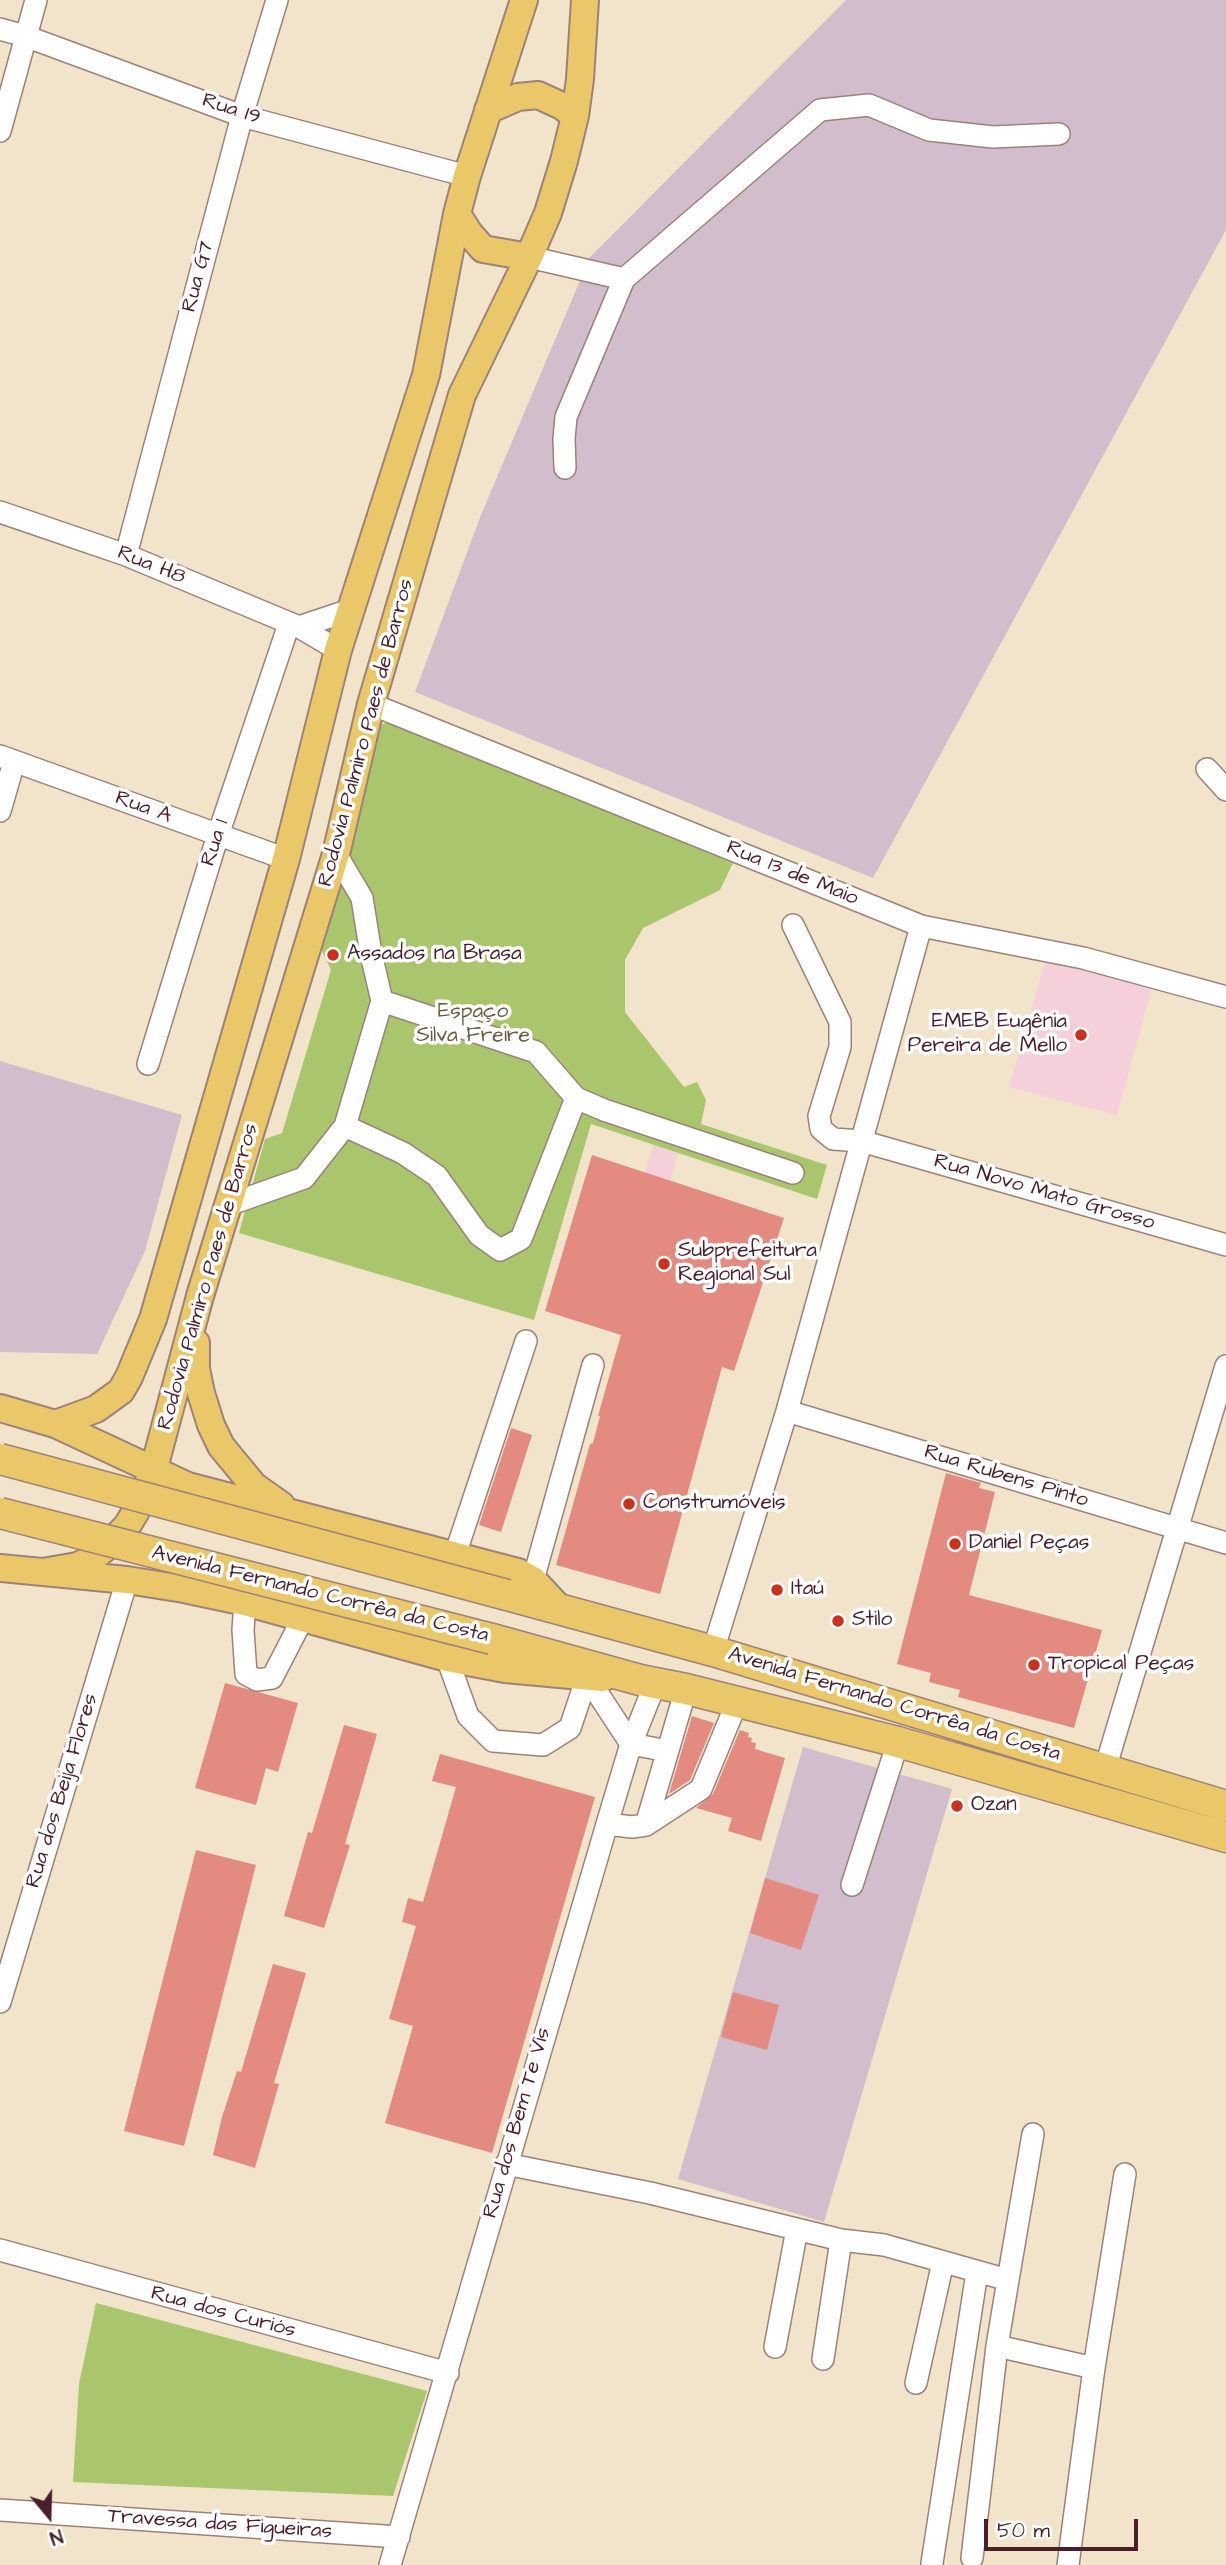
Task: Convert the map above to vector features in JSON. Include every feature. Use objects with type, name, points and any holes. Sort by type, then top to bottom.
[{"type":"highway","name":"Avenida Fernando Corrêa da Costa","points":[[0,1459],[713,1651],[1226,1806]]},
{"type":"highway","name":"Avenida Fernando Corrêa da Costa","points":[[0,1513],[492,1639],[648,1682],[898,1742],[1226,1837]]},
{"type":"main road","name":"Rodovia Palmiro Paes de Barros","points":[[55,1424],[82,1416],[110,1401],[130,1377],[173,1254],[286,859],[338,650],[426,375],[457,214],[467,176],[524,0]]},
{"type":"main road","name":"Rodovia Palmiro Paes de Barros","points":[[43,1572],[77,1566],[105,1548],[127,1526],[153,1472],[200,1296],[336,854],[371,704],[462,395],[548,213],[575,116],[585,0]]},
{"type":"main road","points":[[488,110],[518,97],[538,95],[562,106],[575,116]]},
{"type":"main road","points":[[457,214],[483,249],[529,257]]},
{"type":"main road","points":[[200,1296],[196,1339],[197,1369],[211,1425],[221,1446],[254,1486],[298,1515]]},
{"type":"main road","points":[[0,1408],[55,1424],[188,1486],[519,1573],[533,1580],[561,1610]]},
{"type":"main road","name":"Avenida Fernando Corrêa da Costa","points":[[0,1567],[127,1580],[245,1602],[446,1658],[505,1669],[648,1682]]},
{"type":"street","points":[[0,131],[36,0]]},
{"type":"street","name":"Rua G7","points":[[126,555],[242,116],[278,0]]},
{"type":"street","name":"Rua I9","points":[[0,29],[242,116],[467,176]]},
{"type":"street","points":[[565,468],[566,417],[624,279],[820,110],[869,105],[929,130],[993,137],[1059,135]]},
{"type":"street","points":[[529,257],[624,279]]},
{"type":"street","name":"Rua H8","points":[[0,512],[126,555],[294,625],[338,650]]},
{"type":"street","points":[[294,625],[351,610]]},
{"type":"street","name":"Rua 1","points":[[148,1064],[218,835],[294,625]]},
{"type":"street","name":"Rua 13 de Maio","points":[[371,704],[921,926],[1083,958],[1226,997]]},
{"type":"street","points":[[0,811],[7,759]]},
{"type":"street","name":"Rua A","points":[[7,759],[286,859]]},
{"type":"street","points":[[1208,769],[1226,790]]},
{"type":"street","points":[[228,1205],[304,1178],[345,1126],[382,1001],[362,898],[336,854]]},
{"type":"street","name":"Rua Novo Mato Grosso","points":[[793,925],[840,1022],[841,1047],[819,1116],[821,1129],[833,1139],[861,1141],[1226,1245]]},
{"type":"street","points":[[713,1651],[787,1411],[921,926]]},
{"type":"street","points":[[382,1001],[536,1052],[576,1098],[604,1110],[793,1173]]},
{"type":"street","points":[[345,1126],[403,1153],[437,1176],[479,1235],[500,1250],[521,1239],[576,1098]]},
{"type":"street","points":[[455,1555],[526,1341]]},
{"type":"street","points":[[533,1580],[593,1365]]},
{"type":"street","points":[[1105,1769],[1226,1366]]},
{"type":"street","name":"Rua Rubens Pinto","points":[[787,1411],[1226,1543]]},
{"type":"street","name":"Rua dos Beija Flores","points":[[0,2002],[127,1580]]},
{"type":"street","points":[[245,1602],[243,1630],[246,1674],[257,1680],[272,1678],[303,1618]]},
{"type":"street","points":[[446,1658],[468,1716],[493,1741],[543,1745],[570,1728],[587,1677]]},
{"type":"street","points":[[587,1677],[631,1744],[667,1751]]},
{"type":"street","name":"Rua dos Bem Te Vis","points":[[390,2565],[648,1682]]},
{"type":"street","points":[[646,1825],[686,1689]]},
{"type":"street","points":[[607,1824],[632,1827],[646,1825],[701,1789],[737,1702]]},
{"type":"street","points":[[852,1885],[898,1742]]},
{"type":"street","points":[[972,2558],[997,2346],[1033,2134]]},
{"type":"street","points":[[506,2164],[650,2193],[841,2240],[884,2245],[1008,2280]]},
{"type":"street","points":[[1068,2565],[1094,2368],[1125,2174]]},
{"type":"street","points":[[775,2347],[797,2229]]},
{"type":"street","points":[[823,2359],[841,2240]]},
{"type":"street","name":"Rua dos Curiós","points":[[0,2250],[447,2373]]},
{"type":"street","points":[[916,2383],[943,2262]]},
{"type":"street","points":[[932,2563],[977,2272]]},
{"type":"street","points":[[997,2346],[1094,2368]]},
{"type":"street","name":"Travessa das Figueiras","points":[[0,2510],[399,2537]]},
{"type":"shaded area","points":[[846,0],[1226,0],[1226,230],[873,878],[415,692],[481,515],[590,257]]},
{"type":"shaded area","name":"EMEB Eugênia Pereira de Mello","points":[[1046,959],[1153,984],[1117,1115],[1009,1087]]},
{"type":"shaded area","points":[[0,1061],[182,1115],[145,1251],[97,1354],[0,1352]]},
{"type":"shaded area","points":[[653,1145],[678,1153],[670,1182],[645,1173]]},
{"type":"shaded area","points":[[803,1747],[952,1789],[824,2222],[678,2179]]},
{"type":"green space","name":"Espaço Silva Freire","points":[[390,722],[733,863],[720,890],[643,928],[625,960],[625,1012],[684,1087],[697,1082],[706,1100],[701,1124],[827,1165],[817,1199],[591,1124],[534,1320],[239,1233],[265,1139],[282,1133],[331,970],[321,949],[350,846],[379,725]]},
{"type":"green space","points":[[96,2303],[427,2391],[393,2496],[73,2482],[79,2384]]},
{"type":"building","points":[[592,1155],[784,1218],[734,1371],[722,1367],[660,1594],[556,1565],[590,1444],[593,1443],[621,1335],[545,1311]]},
{"type":"building","points":[[511,1428],[532,1435],[501,1532],[479,1525]]},
{"type":"building","points":[[946,1473],[981,1483],[979,1488],[995,1492],[969,1595],[1102,1630],[1074,1728],[958,1697],[960,1690],[929,1682],[931,1673],[897,1664]]},
{"type":"building","points":[[225,1683],[298,1703],[278,1772],[266,1768],[256,1805],[195,1788]]},
{"type":"building","points":[[692,1716],[714,1723],[690,1780],[669,1794]]},
{"type":"building","points":[[344,1725],[377,1734],[345,1844],[350,1845],[324,1928],[284,1916],[308,1832],[312,1833]]},
{"type":"building","points":[[740,1730],[749,1733],[751,1742],[756,1743],[755,1749],[785,1758],[761,1841],[728,1831],[732,1818],[696,1808],[713,1794]]},
{"type":"building","points":[[440,1754],[595,1797],[492,2153],[385,2123],[413,2026],[389,2019],[416,1926],[402,1922],[408,1898],[423,1902],[456,1787],[432,1781]]},
{"type":"building","points":[[196,1850],[256,1865],[184,2146],[124,2131]]},
{"type":"building","points":[[765,1878],[819,1895],[801,1950],[750,1933]]},
{"type":"building","points":[[273,1964],[306,1973],[274,2083],[279,2084],[255,2168],[213,2155],[222,2117],[237,2071],[241,2072]]},
{"type":"building","points":[[733,1992],[779,2005],[767,2050],[721,2037]]},
{"type":"place","name":"Assados na Brasa","points":[[333,955]]},
{"type":"place","name":"EMEB Eugênia Pereira de Mello","points":[[1081,1035]]},
{"type":"place","name":"Subprefeitura Regional Sul","points":[[664,1264]]},
{"type":"place","name":"Construmóveis","points":[[629,1504]]},
{"type":"place","name":"Daniel Peças","points":[[955,1544]]},
{"type":"place","name":"Itaú","points":[[777,1590]]},
{"type":"place","name":"Stilo","points":[[838,1621]]},
{"type":"place","name":"Tropical Peças","points":[[1034,1665]]},
{"type":"place","name":"Ozan","points":[[957,1806]]}]
